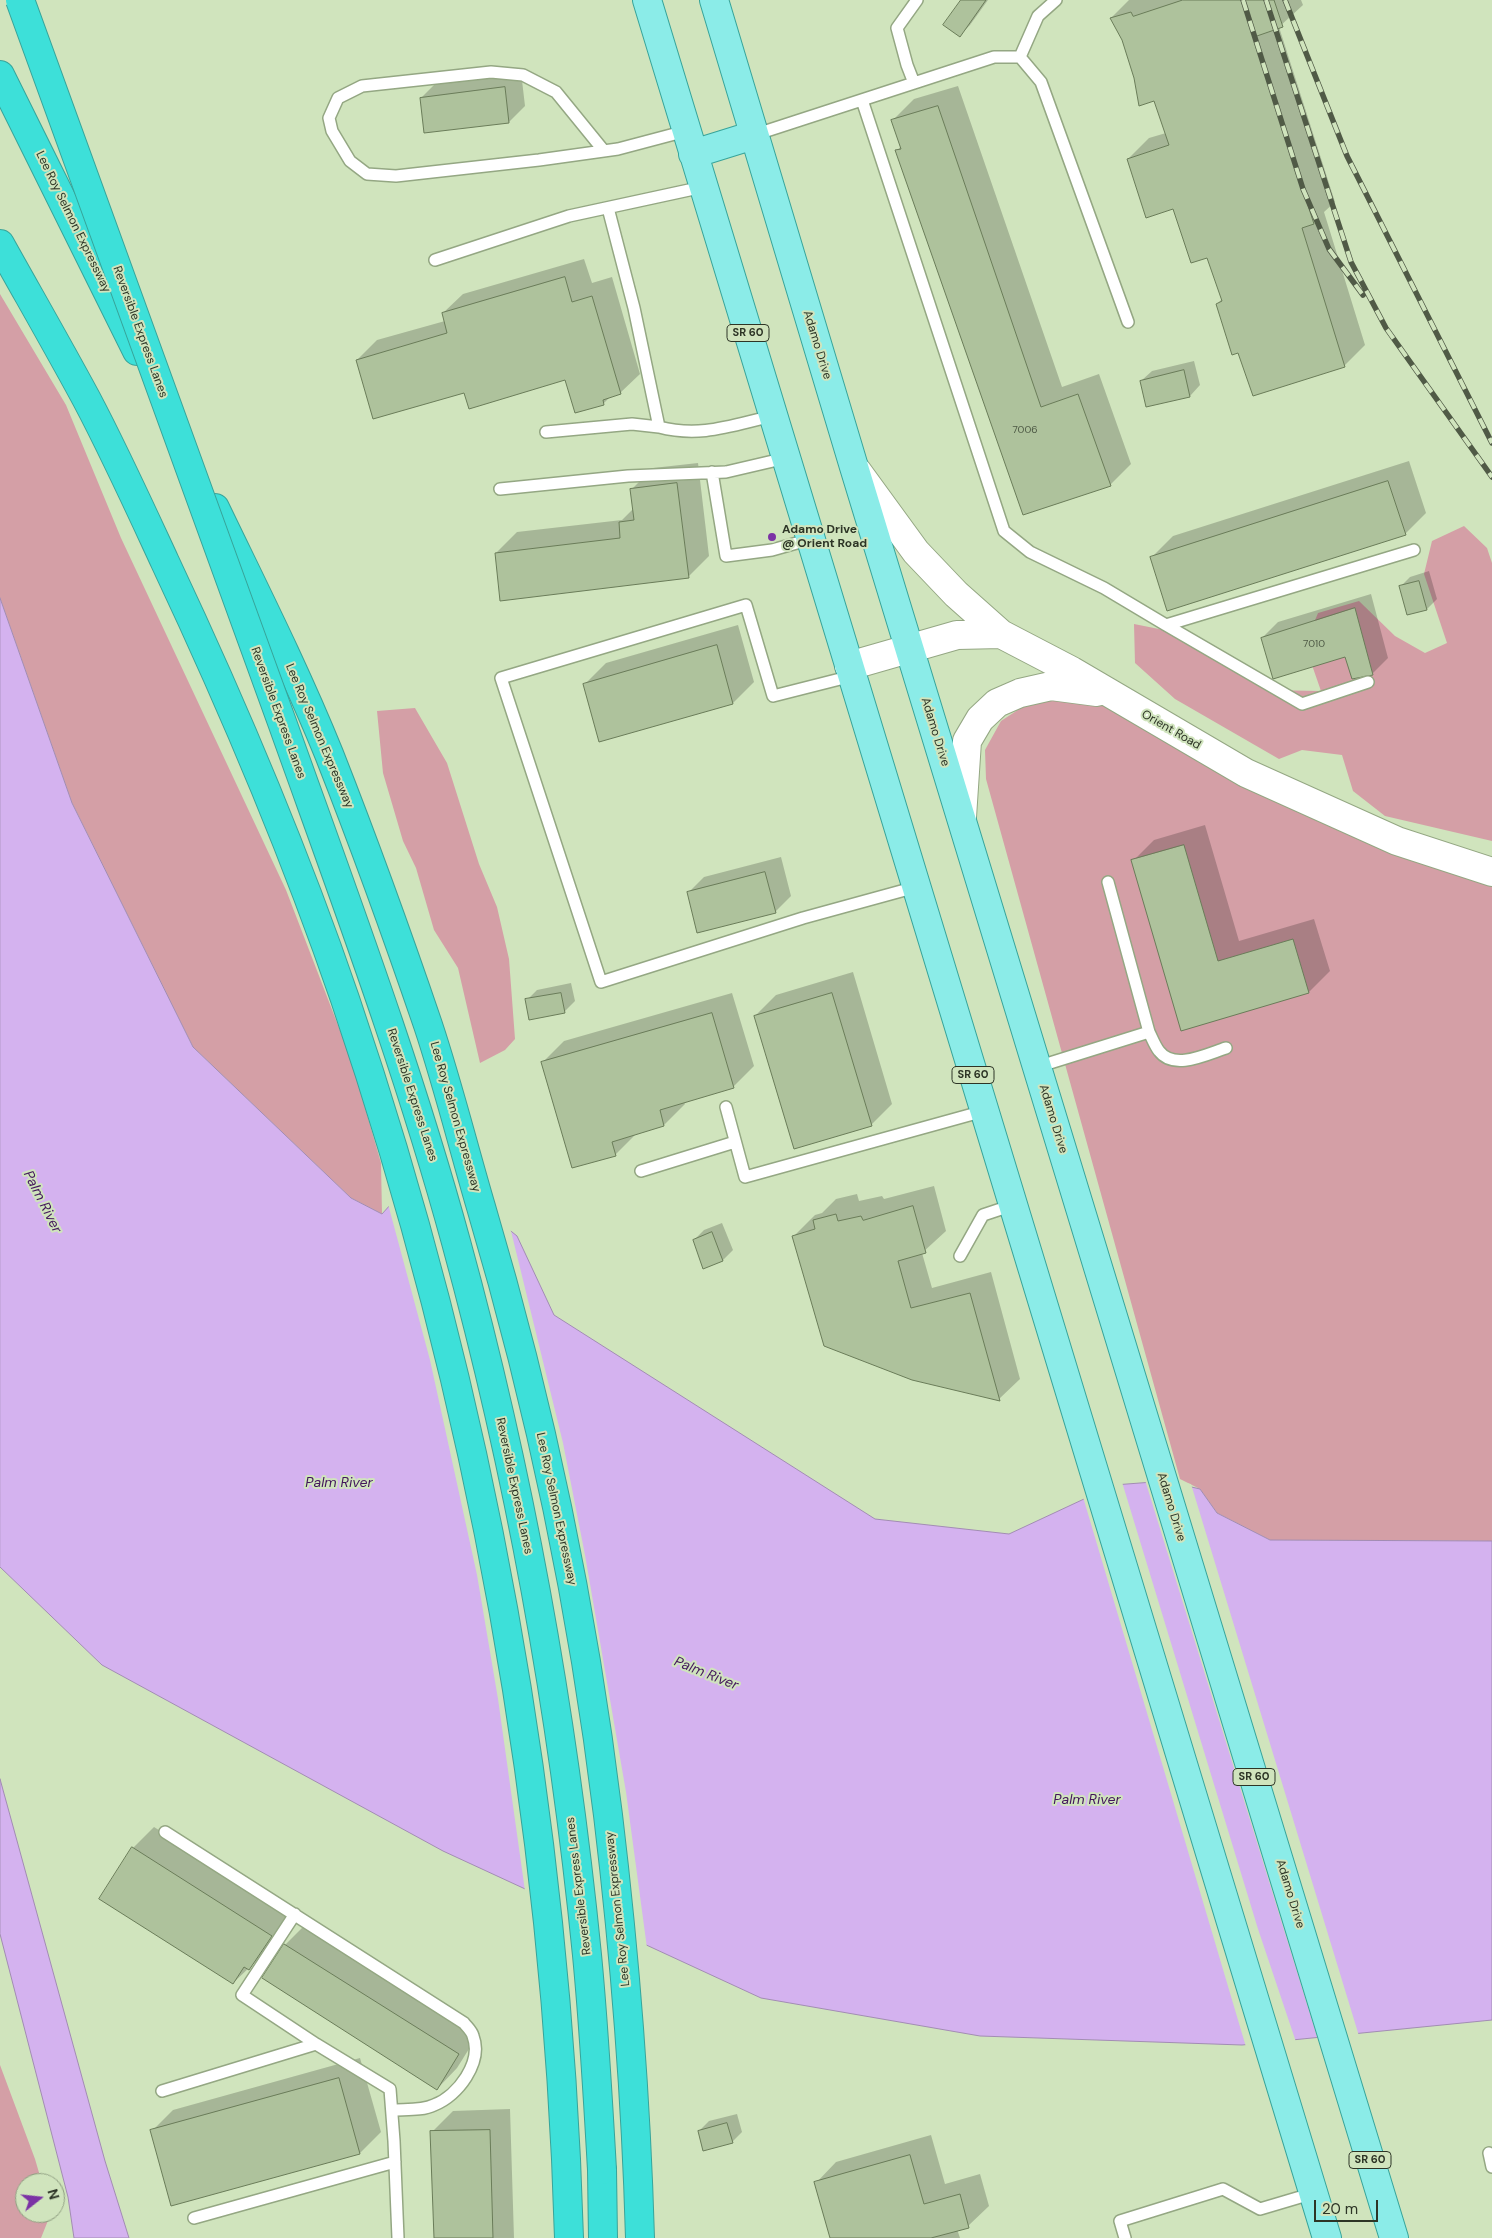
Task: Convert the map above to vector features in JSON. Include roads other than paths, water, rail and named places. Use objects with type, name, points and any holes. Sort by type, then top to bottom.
[{"type":"highway","name":"Reversible Express Lanes","points":[[20,0],[362,943],[416,1106],[457,1245],[489,1372],[522,1520],[542,1623],[562,1750],[588,1960],[604,2238]]},
{"type":"highway","name":"Lee Roy Selmon Expressway","points":[[0,74],[213,503],[327,750],[401,948],[454,1112],[491,1237],[541,1435],[566,1556],[588,1680],[608,1812],[632,2057],[640,2238]]},
{"type":"highway","points":[[0,244],[90,406],[219,677],[304,887],[344,996],[397,1162],[455,1378],[483,1505],[505,1619],[533,1795],[548,1922],[565,2134],[569,2238]]},
{"type":"main road","name":"SR 60","points":[[647,0],[1280,2079],[1326,2236]]},
{"type":"main road","name":"Adamo Drive","points":[[714,0],[854,467],[1394,2238]]},
{"type":"main road","points":[[689,142],[754,135]]},
{"type":"street","name":"Orient Road","points":[[854,467],[916,552],[956,594],[1001,634],[1246,773],[1397,841],[1492,872]]},
{"type":"street","points":[[851,671],[909,647],[957,635],[1001,634]]},
{"type":"street","points":[[962,817],[968,740],[980,719],[997,703],[1020,693],[1050,686],[1109,694]]},
{"type":"lane","points":[[914,83],[897,28],[917,0]]},
{"type":"lane","points":[[1020,57],[1038,16],[1056,0]]},
{"type":"lane","points":[[754,135],[994,57],[1020,57],[1041,82],[1128,322]]},
{"type":"lane","points":[[604,151],[556,92],[523,75],[491,72],[362,86],[338,98],[329,118],[332,131],[350,161],[367,174],[396,176],[689,142]]},
{"type":"lane","points":[[862,100],[1004,530],[1030,552],[1104,588],[1302,704],[1368,682]]},
{"type":"lane","points":[[435,260],[569,216],[703,187]]},
{"type":"lane","points":[[608,208],[634,308],[659,427]]},
{"type":"lane","points":[[546,432],[632,424],[686,433],[709,431],[773,416]]},
{"type":"lane","points":[[500,490],[628,476],[726,472],[786,458]]},
{"type":"lane","points":[[712,472],[726,556],[772,550],[811,539]]},
{"type":"lane","points":[[1166,625],[1414,550]]},
{"type":"lane","points":[[851,671],[773,696],[746,605],[501,678],[601,982],[803,918],[917,887]]},
{"type":"lane","points":[[1108,882],[1150,1032],[1159,1052],[1174,1060],[1189,1059],[1226,1048]]},
{"type":"lane","points":[[1037,1066],[1150,1032]]},
{"type":"lane","points":[[726,1107],[745,1177],[984,1111]]},
{"type":"lane","points":[[641,1172],[735,1142]]},
{"type":"lane","points":[[960,1256],[983,1215],[1013,1205]]},
{"type":"lane","points":[[165,1832],[464,2023],[473,2033],[475,2049],[473,2060],[458,2089],[433,2106],[392,2110]]},
{"type":"lane","points":[[294,1914],[242,1995],[316,2044],[390,2089],[398,2238]]},
{"type":"lane","points":[[162,2090],[316,2044]]},
{"type":"lane","points":[[1489,2153],[1492,2167]]},
{"type":"lane","points":[[194,2218],[395,2162]]},
{"type":"lane","points":[[1125,2238],[1120,2221],[1223,2189],[1260,2208],[1314,2193]]},
{"type":"water","name":"Palm River","points":[[0,598],[72,803],[193,1047],[351,1198],[382,1214],[417,1175],[470,1198],[517,1236],[554,1315],[875,1519],[1009,1534],[1114,1485],[1166,1481],[1200,1489],[1217,1513],[1270,1540],[1492,1541],[1492,2020],[1242,2045],[980,2036],[761,1998],[443,1851],[102,1665],[0,1567]]},
{"type":"water","points":[[0,1779],[105,2161],[129,2238],[74,2238],[65,2185],[65,2173],[62,2173],[0,1934]]},
{"type":"railway","points":[[1243,0],[1303,189],[1329,249],[1363,295]]},
{"type":"railway","points":[[1266,0],[1351,262],[1386,328],[1492,477]]},
{"type":"railway","points":[[1285,0],[1347,156],[1492,443]]},
{"type":"place","name":"Adamo Drive @ Orient Road","points":[[772,537]]}]
